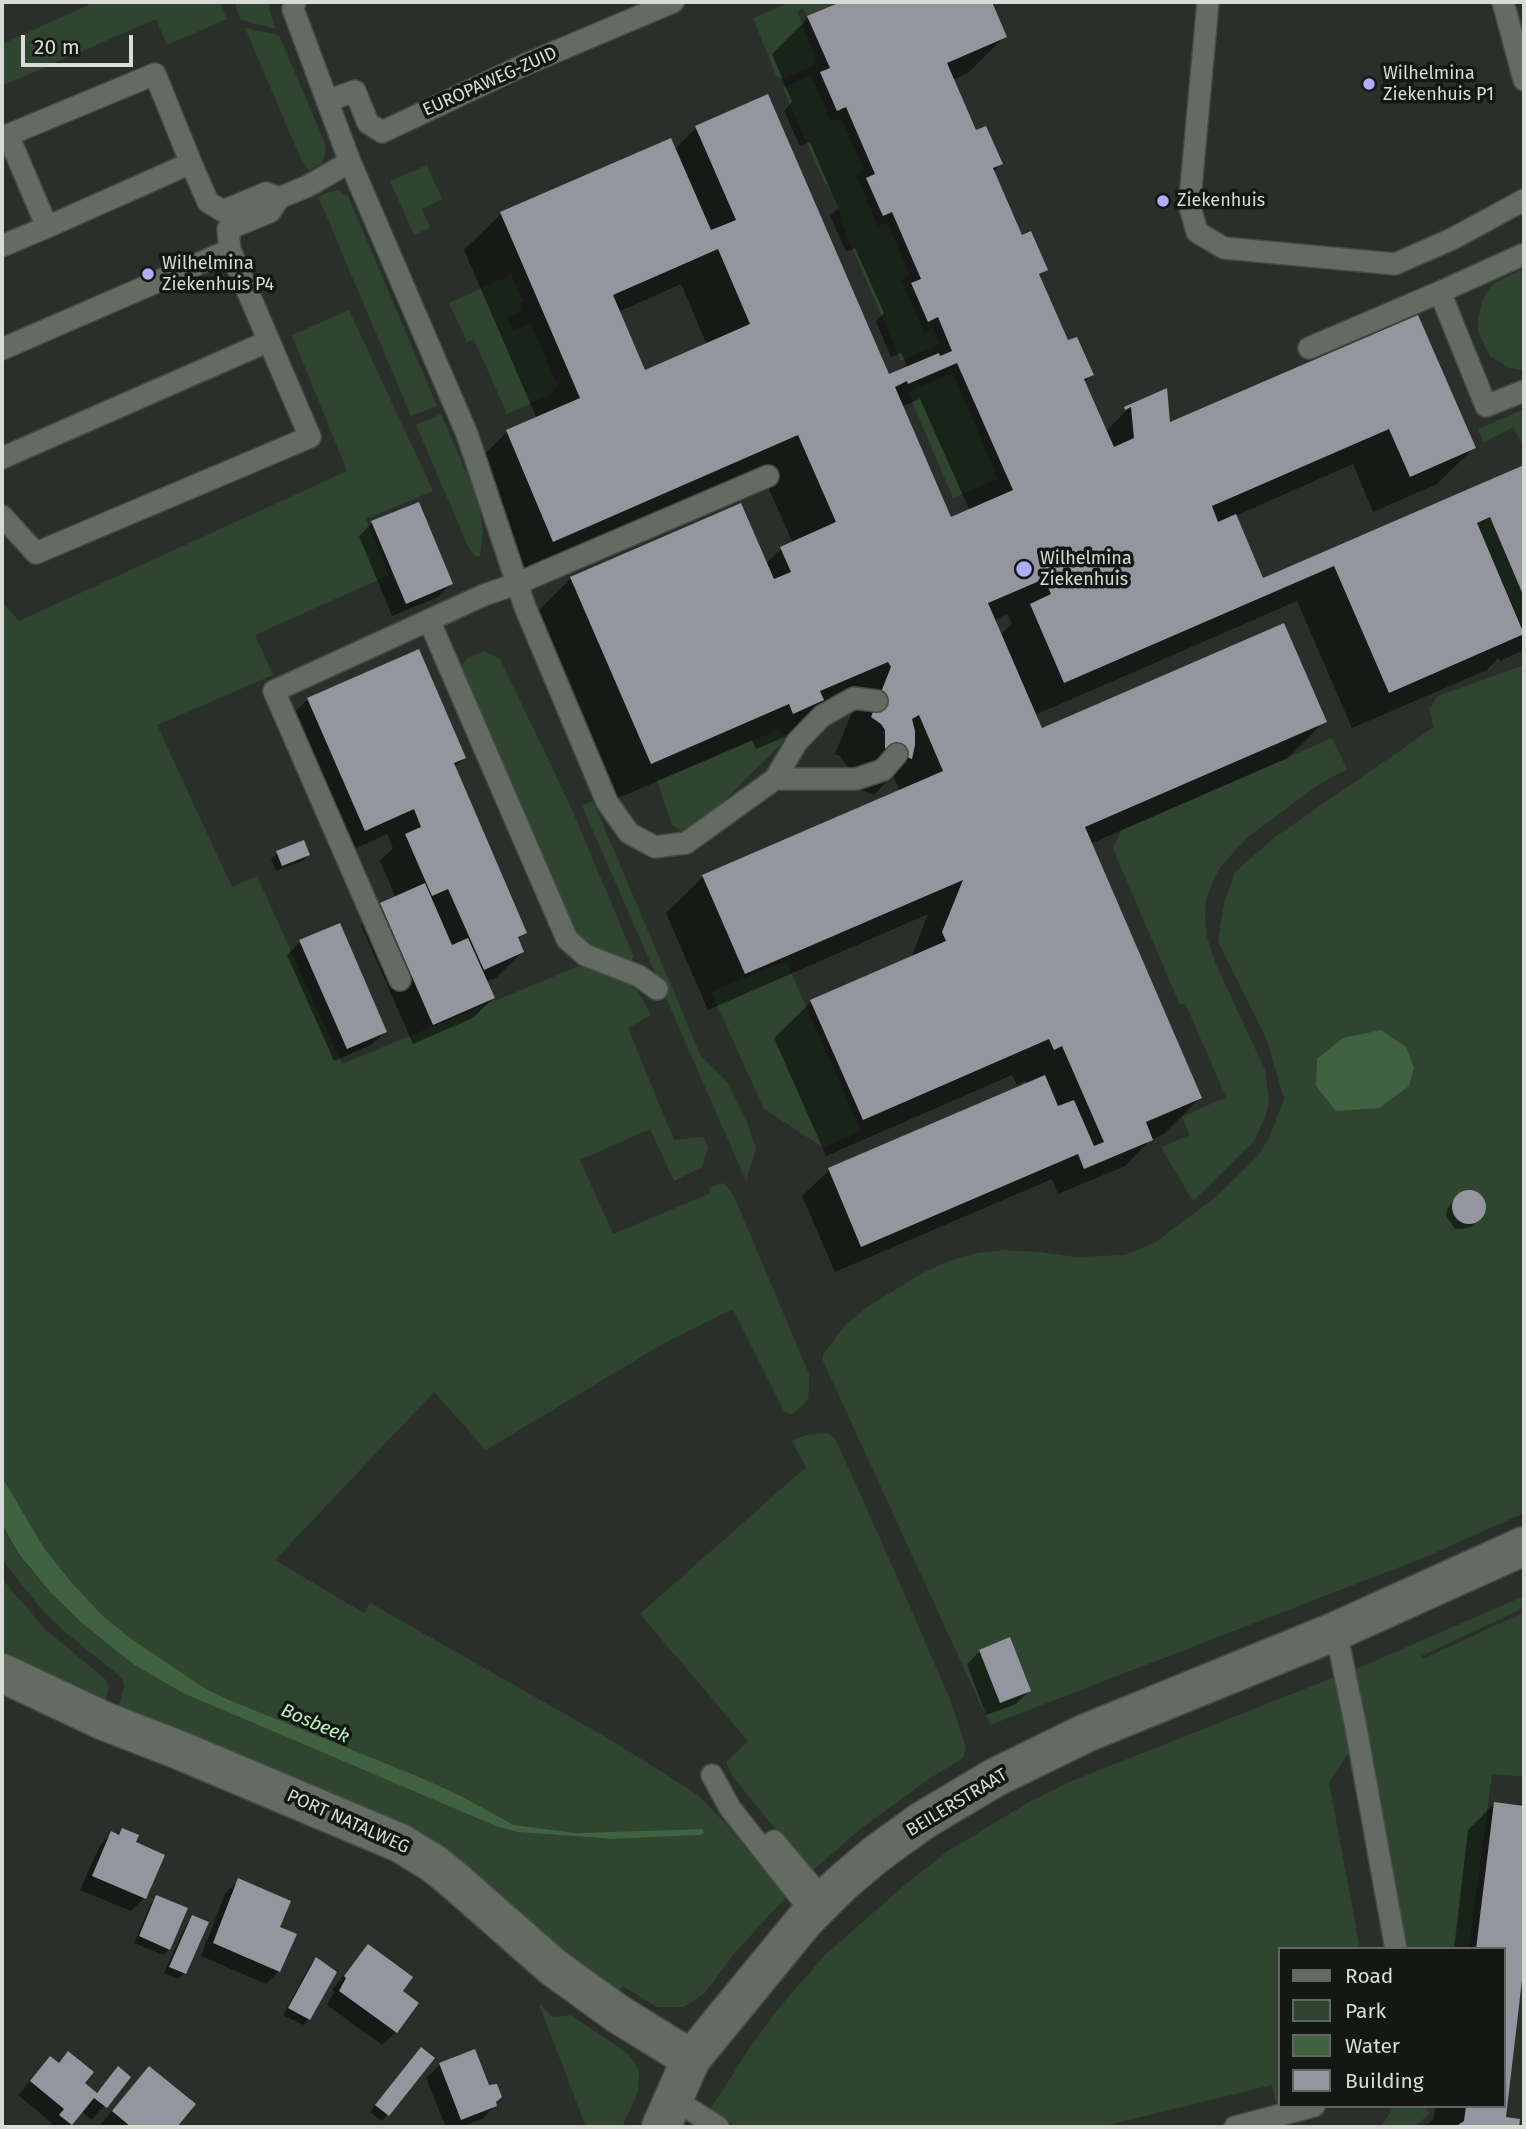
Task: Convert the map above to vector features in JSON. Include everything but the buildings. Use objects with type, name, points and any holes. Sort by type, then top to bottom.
[{"type":"street","name":"BEILERSTRAAT","points":[[667,2113],[691,2059],[763,1969],[818,1906],[875,1855],[912,1827],[983,1784],[1086,1733],[1336,1631],[1524,1546]]},
{"type":"street","name":"PORT NATALWEG","points":[[2,1673],[104,1721],[400,1843],[433,1863],[454,1880],[553,1967],[618,2014],[691,2059]]},
{"type":"lane","points":[[295,2],[293,9],[350,162],[467,434],[516,583],[607,802],[629,833],[655,847],[686,843],[775,779],[797,742],[822,716],[854,698],[877,701]]},
{"type":"lane","name":"EUROPAWEG-ZUID","points":[[327,101],[355,91],[368,123],[382,132],[524,65],[673,2]]},
{"type":"lane","points":[[1208,2],[1189,207],[1197,232],[1224,248],[1395,264],[1452,239],[1524,201]]},
{"type":"lane","points":[[1503,2],[1524,80]]},
{"type":"lane","points":[[47,227],[8,135],[155,74],[208,202],[223,211],[266,193],[279,198]]},
{"type":"lane","points":[[2,516],[36,553],[310,437],[230,250],[228,229],[270,212],[279,198],[308,186],[350,162]]},
{"type":"lane","points":[[2,246],[191,163]]},
{"type":"lane","points":[[2,349],[230,250]]},
{"type":"lane","points":[[1309,348],[1524,254]]},
{"type":"lane","points":[[1440,292],[1486,406],[1524,391]]},
{"type":"lane","points":[[2,458],[269,341]]},
{"type":"lane","points":[[400,980],[274,691],[429,620],[768,475]]},
{"type":"lane","points":[[429,620],[566,939],[586,956],[639,976],[657,989]]},
{"type":"lane","points":[[775,779],[856,779],[883,770],[897,754]]},
{"type":"lane","points":[[1336,1631],[1396,1947]]},
{"type":"lane","points":[[712,1775],[737,1797],[818,1906],[730,1808],[712,1775]]},
{"type":"lane","points":[[1235,2127],[1306,2108]]},
{"type":"lane","name":"BEILERSTRAAT","points":[[667,2113],[718,2127]]},
{"type":"green space","points":[[95,2],[220,2],[227,19],[167,45],[156,19],[2,86],[2,44]]},
{"type":"green space","points":[[234,2],[269,2],[276,29],[241,20]]},
{"type":"green space","points":[[791,2],[841,2],[807,16],[803,8],[797,11],[816,59],[814,65],[782,79],[776,76],[753,18]]},
{"type":"green space","points":[[245,28],[279,35],[326,146],[321,164],[309,170],[301,159]]},
{"type":"green space","points":[[811,75],[831,122],[841,118],[864,170],[856,175],[878,226],[887,223],[910,275],[901,280],[924,332],[933,328],[940,344],[901,361],[841,222],[843,221],[783,88]]},
{"type":"green space","points":[[427,165],[442,199],[422,209],[430,228],[414,235],[390,181]]},
{"type":"green space","points":[[337,190],[348,196],[437,406],[411,416],[318,196]]},
{"type":"green space","points":[[1524,268],[1524,370],[1510,368],[1490,356],[1478,332],[1478,319],[1483,298],[1492,285]]},
{"type":"green space","points":[[511,275],[523,301],[519,303],[522,310],[507,318],[513,330],[530,323],[558,386],[554,388],[556,392],[507,414],[474,339],[467,342],[449,303]]},
{"type":"green space","points":[[349,310],[433,491],[366,519],[389,575],[255,635],[273,675],[157,725],[232,887],[257,876],[342,1064],[584,964],[628,983],[637,990],[651,1015],[628,1028],[674,1140],[703,1137],[708,1147],[702,1167],[674,1181],[650,1129],[580,1160],[613,1234],[709,1194],[710,1187],[724,1183],[734,1196],[809,1374],[809,1390],[808,1399],[803,1405],[792,1414],[785,1413],[733,1309],[661,1345],[486,1450],[434,1392],[275,1560],[364,1613],[370,1603],[611,1740],[698,1795],[727,1825],[786,1897],[734,1954],[704,1994],[684,2007],[657,2007],[623,1986],[617,1995],[518,1916],[116,1716],[124,1686],[122,1678],[44,1612],[2,1560],[2,1524],[18,1554],[51,1593],[83,1624],[133,1664],[207,1703],[498,1827],[518,1832],[613,1839],[701,1835],[704,1832],[702,1829],[576,1833],[514,1825],[461,1796],[206,1689],[130,1638],[103,1616],[44,1548],[2,1477],[2,602],[19,621],[347,471],[292,335]]},
{"type":"green space","points":[[953,373],[998,479],[953,498],[908,392]]},
{"type":"green space","points":[[1524,409],[1524,449],[1514,427],[1484,442],[1478,429]]},
{"type":"green space","points":[[441,414],[480,511],[483,533],[480,557],[474,555],[468,546],[416,425]]},
{"type":"green space","points":[[1490,517],[1524,597],[1524,631],[1477,523]]},
{"type":"green space","points":[[485,651],[500,659],[570,805],[634,957],[630,962],[593,949],[576,938],[462,681],[463,663],[469,657]]},
{"type":"green space","points":[[1524,665],[1524,1513],[1423,1558],[990,1725],[823,1361],[823,1355],[846,1324],[869,1306],[922,1273],[952,1260],[1004,1250],[1078,1257],[1125,1255],[1154,1243],[1217,1196],[1257,1157],[1269,1138],[1284,1099],[1267,1040],[1218,941],[1224,904],[1235,872],[1275,837],[1434,727],[1429,709],[1438,696]]},
{"type":"green space","points":[[778,730],[786,734],[782,743],[704,821],[694,828],[682,831],[672,825],[657,781]]},
{"type":"green space","points":[[1332,738],[1347,769],[1318,785],[1248,837],[1222,865],[1206,900],[1207,937],[1215,962],[1265,1070],[1269,1101],[1265,1118],[1254,1141],[1193,1201],[1161,1147],[1190,1135],[1182,1117],[1226,1097],[1185,1003],[1180,1005],[1113,849],[1121,830]]},
{"type":"green space","points":[[593,801],[701,1056],[727,1082],[747,1122],[756,1149],[746,1181],[582,806]]},
{"type":"green space","points":[[786,961],[861,1131],[824,1148],[764,1109],[711,992]]},
{"type":"green space","points":[[827,1433],[835,1438],[887,1554],[950,1699],[966,1748],[963,1758],[864,1826],[811,1872],[732,1776],[726,1762],[748,1741],[640,1614],[806,1467],[792,1441],[805,1435]]},
{"type":"green space","points":[[2,1579],[45,1629],[105,1679],[109,1686],[103,1711],[36,1668],[2,1654]]},
{"type":"green space","points":[[1524,1596],[1524,1608],[1421,1656],[1423,1659],[1524,1612],[1524,1777],[1492,1774],[1469,1947],[1406,1947],[1354,1670]]},
{"type":"green space","points":[[1335,1677],[1349,1752],[1329,1782],[1360,1947],[1278,1947],[1277,2108],[1272,2085],[1100,2127],[737,2127],[708,2109],[778,2009],[824,1956],[948,1851],[1031,1801],[1069,1782]]},
{"type":"green space","points":[[539,2004],[553,2017],[571,2015],[628,2054],[635,2063],[639,2070],[638,2092],[622,2127],[586,2127]]},
{"type":"green space","points":[[1393,2108],[1426,2108],[1430,2114],[1413,2127],[1381,2127]]},
{"type":"water","points":[[1381,1030],[1406,1047],[1414,1068],[1409,1086],[1379,1108],[1336,1111],[1316,1086],[1317,1059],[1343,1038]]},
{"type":"water","points":[[2,1477],[44,1548],[103,1616],[130,1638],[206,1689],[419,1777],[514,1825],[576,1833],[702,1829],[704,1832],[701,1835],[613,1839],[518,1832],[498,1827],[183,1693],[133,1664],[83,1624],[51,1593],[18,1553],[2,1524]]},
{"type":"place","name":"Wilhelmina Ziekenhuis P1","points":[[1369,84]]},
{"type":"place","name":"Ziekenhuis","points":[[1163,201]]},
{"type":"place","name":"Wilhelmina Ziekenhuis P4","points":[[148,274]]},
{"type":"place","name":"Wilhelmina Ziekenhuis","points":[[1024,569]]},
{"type":"water label","name":"Bosbeek","points":[[315,1724]]}]
